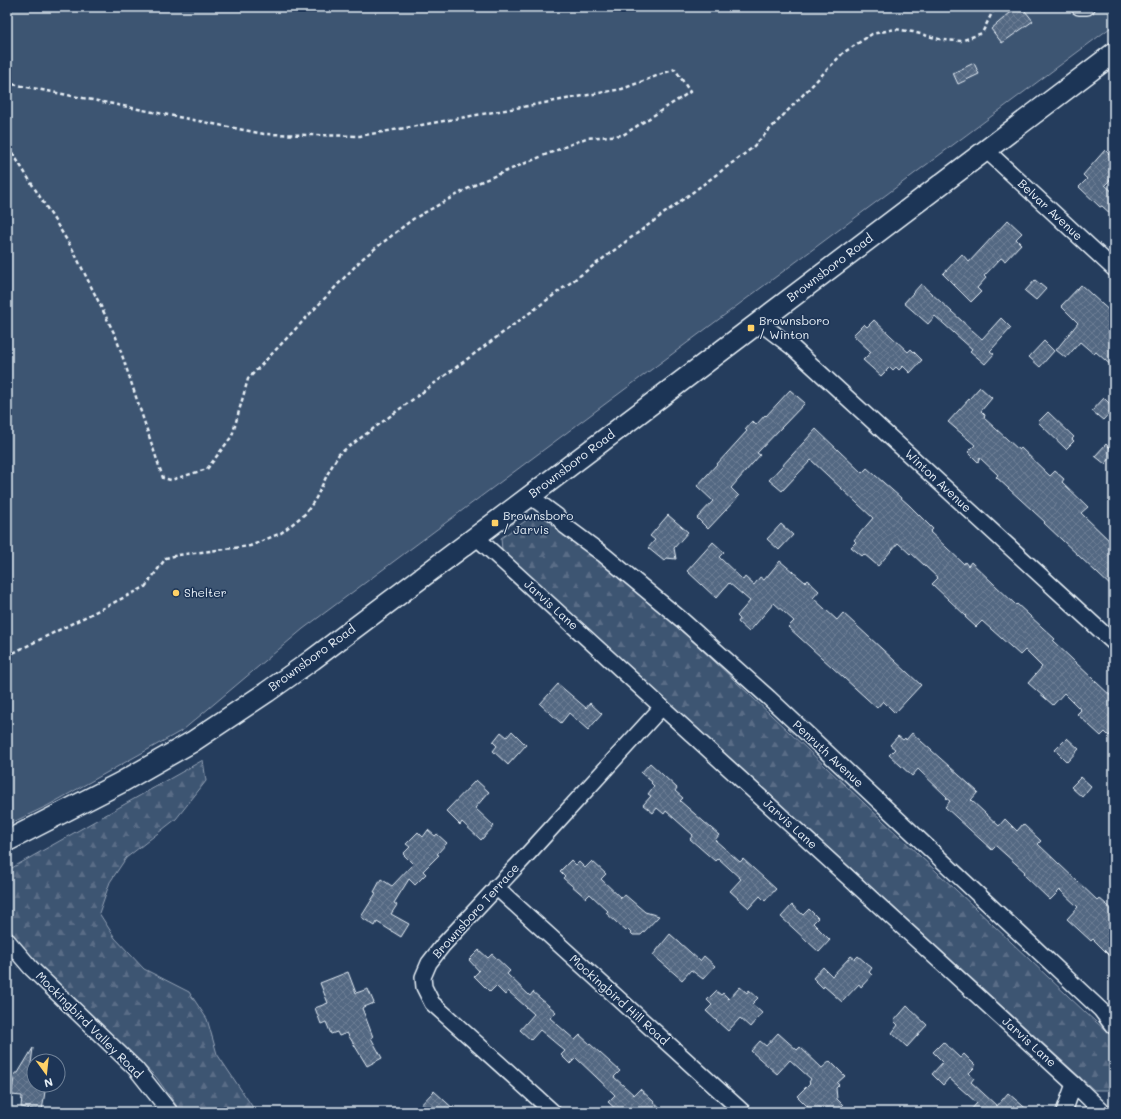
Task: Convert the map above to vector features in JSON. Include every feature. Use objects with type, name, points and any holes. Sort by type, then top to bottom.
[{"type":"main road","name":"Brownsboro Road","points":[[7,841],[120,783],[192,742],[312,660],[1114,53]]},
{"type":"street","points":[[1079,7],[1087,7]]},
{"type":"street","name":"Belvar Avenue","points":[[986,150],[1114,269]]},
{"type":"street","name":"Winton Avenue","points":[[759,322],[792,347],[1114,643]]},
{"type":"street","name":"Penruth Avenue","points":[[530,496],[557,516],[565,526],[604,555],[682,620],[769,698],[1101,1010],[1113,1026]]},
{"type":"street","name":"Jarvis Lane","points":[[476,536],[1103,1112]]},
{"type":"street","name":"Brownsboro Terrace","points":[[553,1112],[432,1003],[424,987],[423,977],[429,964],[443,944],[662,707]]},
{"type":"street","name":"Mockingbird Hill Road","points":[[496,887],[743,1112]]},
{"type":"street","name":"Mockingbird Valley Road","points":[[7,940],[31,968],[136,1069],[170,1112]]},
{"type":"street","points":[[1064,1112],[1074,1084]]},
{"type":"path","points":[[7,656],[145,587],[166,558],[178,555],[250,546],[281,533],[306,513],[316,498],[328,472],[339,454],[751,149],[843,53],[872,34],[895,29],[914,32],[944,40],[961,41],[982,33],[995,7]]},
{"type":"path","points":[[7,81],[12,84],[264,134],[360,136],[622,89],[675,69],[690,92],[623,135],[586,138],[480,182],[413,219],[363,258],[248,379],[232,436],[207,469],[171,480],[163,478],[116,337],[73,250],[7,144]]},
{"type":"green space","points":[[7,7],[1114,7],[1114,25],[303,629],[183,730],[47,806],[7,825]]},
{"type":"green space","points":[[534,515],[546,515],[618,574],[696,644],[1114,1038],[1114,1090],[1094,1090],[502,550],[501,538]]},
{"type":"green space","points":[[203,760],[206,781],[176,819],[126,858],[110,882],[99,913],[115,938],[144,969],[189,992],[207,1019],[217,1054],[256,1112],[181,1112],[156,1077],[24,951],[7,926],[7,876],[10,869]]},
{"type":"building","points":[[1017,7],[1022,7],[1033,21],[1002,43],[991,29]]},
{"type":"building","points":[[974,63],[979,74],[958,84],[953,73]]},
{"type":"building","points":[[1105,150],[1114,159],[1114,176],[1105,185],[1114,193],[1114,217],[1102,206],[1100,207],[1079,187],[1087,179],[1083,175]]},
{"type":"building","points":[[1008,220],[1022,233],[1016,239],[1021,244],[1005,261],[1001,258],[984,276],[986,278],[977,288],[981,292],[971,302],[943,274],[962,254],[969,262]]},
{"type":"building","points":[[1035,280],[1046,289],[1036,300],[1025,291]]},
{"type":"building","points":[[921,284],[982,339],[1001,318],[1011,328],[990,351],[994,354],[985,364],[970,351],[972,349],[935,316],[928,324],[904,303]]},
{"type":"building","points":[[1081,285],[1114,315],[1114,368],[1096,352],[1094,354],[1080,342],[1066,358],[1056,350],[1078,323],[1061,306]]},
{"type":"building","points":[[874,320],[908,352],[911,349],[922,360],[910,373],[903,366],[899,370],[896,367],[893,370],[890,367],[881,376],[863,360],[871,352],[853,335],[864,324],[867,327]]},
{"type":"building","points":[[1044,341],[1054,351],[1040,367],[1029,357]]},
{"type":"building","points":[[980,387],[992,398],[981,411],[985,415],[984,418],[1019,450],[1021,448],[1050,476],[1055,471],[1064,479],[1062,482],[1088,507],[1081,513],[1114,545],[1114,589],[996,477],[998,475],[980,458],[978,462],[968,452],[975,445],[948,422]]},
{"type":"building","points":[[790,390],[805,403],[757,453],[760,455],[731,488],[739,496],[708,529],[697,518],[713,501],[697,486],[747,431],[745,429],[752,421],[756,425]]},
{"type":"building","points":[[1104,398],[1114,408],[1103,420],[1092,411]]},
{"type":"building","points":[[1048,412],[1074,437],[1072,439],[1074,441],[1066,449],[1038,422]]},
{"type":"building","points":[[816,429],[862,473],[867,468],[909,505],[933,529],[930,532],[964,564],[965,562],[968,566],[971,562],[1016,605],[1017,604],[1055,639],[1053,641],[1114,699],[1114,730],[1109,736],[1105,732],[1101,736],[1077,714],[1081,710],[1064,693],[1053,705],[1028,683],[1042,667],[1025,650],[1020,655],[982,621],[976,627],[932,584],[938,578],[898,543],[878,566],[864,554],[862,556],[851,547],[856,542],[854,540],[873,518],[811,460],[782,491],[769,480]]},
{"type":"building","points":[[1106,444],[1114,452],[1114,454],[1105,464],[1095,456]]},
{"type":"building","points":[[668,515],[688,532],[674,548],[676,559],[666,558],[664,561],[648,548],[655,540],[650,536]]},
{"type":"building","points":[[781,524],[793,535],[779,550],[767,539]]},
{"type":"building","points":[[713,542],[724,552],[719,557],[743,580],[745,577],[754,585],[760,577],[764,580],[780,561],[805,582],[807,580],[819,591],[813,598],[837,620],[843,613],[921,685],[895,713],[883,701],[877,708],[788,627],[794,621],[774,603],[749,632],[738,622],[740,619],[737,616],[750,601],[729,583],[716,598],[687,571]]},
{"type":"building","points":[[558,684],[586,708],[590,703],[602,714],[588,730],[569,713],[561,723],[540,704]]},
{"type":"building","points":[[512,731],[526,745],[508,765],[493,751],[497,746],[493,742],[501,732],[507,737]]},
{"type":"building","points":[[912,733],[978,792],[971,800],[999,826],[1005,819],[1017,831],[1023,824],[1041,841],[1038,844],[1097,900],[1099,898],[1114,911],[1114,960],[1093,939],[1091,941],[1067,919],[1078,907],[1060,890],[1050,900],[1023,874],[1025,872],[996,846],[992,850],[945,807],[950,801],[918,769],[912,776],[889,755],[895,749],[890,745],[898,736],[903,740],[905,738],[906,740]]},
{"type":"building","points":[[1067,738],[1079,749],[1067,762],[1055,750]]},
{"type":"building","points":[[650,763],[677,788],[675,791],[683,798],[680,801],[719,835],[715,840],[740,862],[743,859],[776,889],[765,901],[760,896],[749,908],[730,891],[741,879],[718,858],[715,861],[690,839],[693,835],[666,811],[664,814],[657,808],[653,813],[643,805],[651,796],[648,794],[654,786],[651,783],[652,782],[641,773]]},
{"type":"building","points":[[1081,777],[1091,786],[1082,797],[1071,787]]},
{"type":"building","points":[[476,780],[489,792],[475,808],[494,826],[481,840],[462,822],[460,825],[446,811]]},
{"type":"building","points":[[428,830],[435,836],[437,834],[447,843],[437,854],[439,855],[423,871],[426,874],[415,885],[409,879],[394,903],[397,905],[391,914],[409,924],[401,937],[377,922],[375,926],[361,917],[376,893],[374,892],[381,879],[392,886],[413,864],[403,854],[410,847],[406,844],[418,832],[423,837]]},
{"type":"building","points":[[571,860],[576,865],[579,862],[585,868],[592,861],[606,874],[601,879],[621,898],[625,895],[645,912],[659,916],[641,935],[633,935],[627,929],[626,931],[606,913],[608,911],[590,894],[586,898],[563,878],[565,876],[560,871]]},
{"type":"building","points":[[792,905],[803,915],[809,909],[818,918],[813,923],[830,940],[819,952],[781,917]]},
{"type":"building","points":[[670,934],[700,961],[704,956],[715,966],[703,979],[691,970],[682,980],[653,955]]},
{"type":"building","points":[[479,950],[488,958],[492,954],[510,971],[507,974],[530,996],[533,992],[556,1012],[550,1018],[575,1040],[580,1035],[620,1071],[614,1077],[634,1095],[640,1089],[665,1112],[619,1112],[608,1102],[615,1095],[576,1058],[570,1064],[561,1055],[565,1051],[540,1030],[531,1040],[520,1030],[534,1014],[508,991],[505,995],[496,986],[490,992],[474,976],[479,971],[469,960]]},
{"type":"building","points":[[851,956],[855,959],[858,956],[872,968],[869,972],[872,975],[861,987],[859,984],[842,1002],[824,986],[823,988],[813,978],[823,967],[832,976]]},
{"type":"building","points":[[348,972],[356,993],[368,989],[374,1003],[362,1008],[373,1037],[371,1038],[382,1058],[367,1066],[347,1033],[339,1036],[337,1032],[331,1034],[326,1022],[321,1024],[315,1008],[328,1003],[320,983]]},
{"type":"building","points":[[740,987],[747,993],[749,990],[758,998],[752,1004],[762,1013],[750,1027],[740,1018],[728,1031],[706,1011],[712,1005],[707,1000],[716,991],[721,995],[723,993],[729,999]]},
{"type":"building","points":[[907,1006],[927,1025],[907,1047],[892,1033],[898,1025],[894,1021]]},
{"type":"building","points":[[778,1033],[797,1050],[800,1047],[822,1068],[830,1061],[845,1076],[837,1083],[839,1085],[836,1088],[837,1099],[843,1105],[836,1112],[813,1112],[797,1096],[810,1083],[809,1082],[811,1079],[790,1060],[777,1074],[751,1051],[760,1041],[766,1046]]},
{"type":"building","points":[[943,1042],[960,1058],[964,1054],[976,1066],[969,1073],[974,1078],[971,1082],[997,1106],[1008,1093],[1030,1112],[969,1112],[977,1103],[949,1078],[943,1085],[932,1074],[943,1062],[933,1052]]},
{"type":"building","points":[[26,1060],[26,1093],[45,1093],[42,1111],[21,1107],[22,1096],[11,1095],[15,1073],[18,1073]]},
{"type":"building","points":[[434,1091],[457,1112],[414,1112]]},
{"type":"place","name":"Brownsboro / Winton","points":[[751,328]]},
{"type":"place","name":"Brownsboro / Jarvis","points":[[495,523]]},
{"type":"place","name":"Shelter","points":[[176,593]]}]
